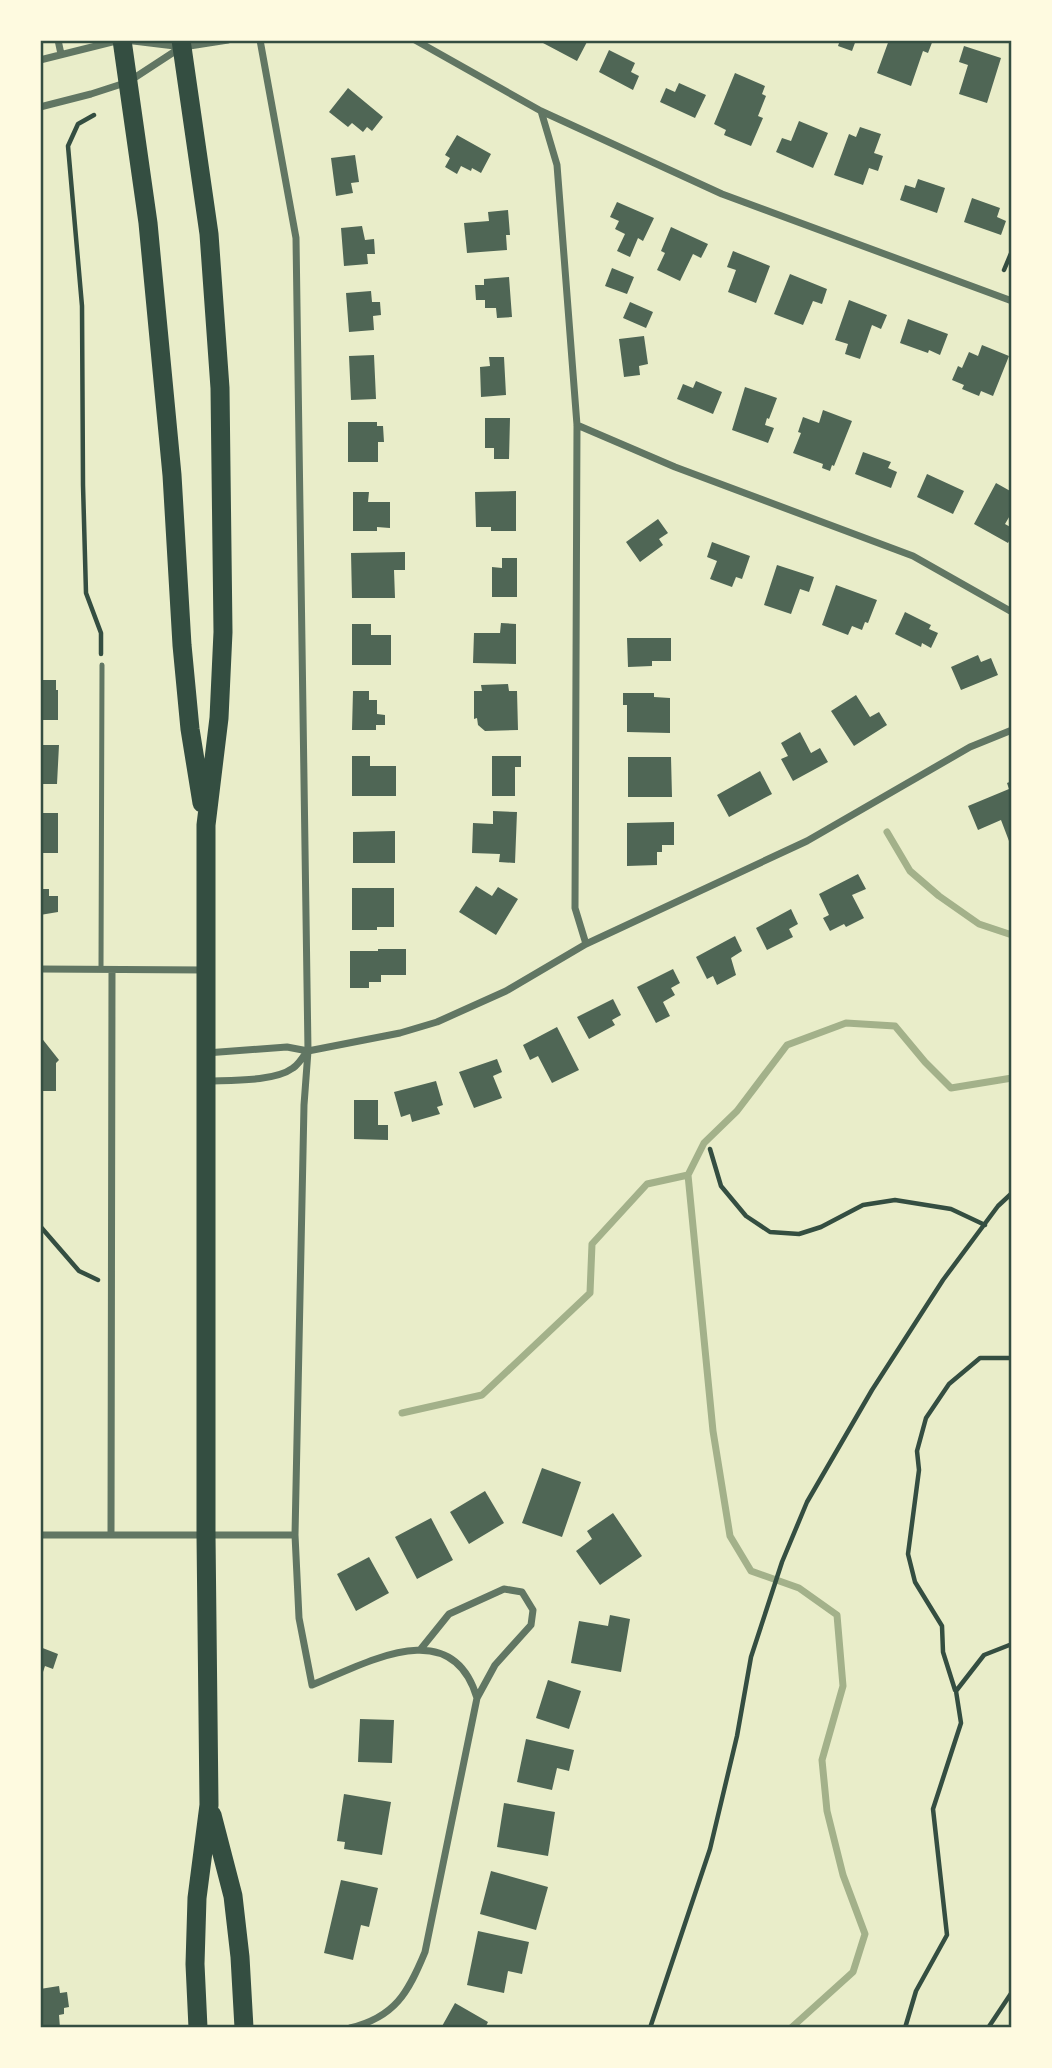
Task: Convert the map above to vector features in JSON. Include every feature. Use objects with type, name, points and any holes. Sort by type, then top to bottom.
[{"type":"highway","points":[[122,40],[148,223],[172,475],[182,645],[190,729],[205,825]]},
{"type":"highway","points":[[182,43],[209,234],[220,388],[223,632],[219,718],[205,825],[209,1805],[197,1898],[195,1964],[198,2028]]},
{"type":"highway","points":[[209,1805],[233,1896],[244,2028]]},
{"type":"street","points":[[58,40],[61,54]]},
{"type":"street","points":[[40,60],[122,40],[182,43],[228,40]]},
{"type":"street","points":[[260,40],[296,238],[307,1051],[295,1535],[299,1618],[312,1685],[389,1654],[420,1650],[450,1656],[471,1680],[477,1698]]},
{"type":"street","points":[[415,40],[541,111],[722,194],[1012,301]]},
{"type":"street","points":[[40,107],[128,82],[182,43]]},
{"type":"street","points":[[541,111],[557,165],[577,425],[575,908],[586,944]]},
{"type":"street","points":[[577,425],[675,467],[912,556],[1012,612]]},
{"type":"street","points":[[206,1053],[287,1047],[307,1051],[388,1036],[437,1022],[506,991],[586,944],[807,841],[970,747],[1012,730]]},
{"type":"street","points":[[40,969],[206,970]]},
{"type":"street","points":[[111,1534],[112,970]]},
{"type":"street","points":[[206,1081],[281,1073],[294,1068],[307,1051]]},
{"type":"street","points":[[40,1535],[295,1535]]},
{"type":"street","points":[[350,2028],[380,2017],[401,2000],[414,1979],[425,1952],[477,1698],[495,1665],[531,1625],[533,1610],[522,1592],[504,1590],[449,1614],[420,1650]]},
{"type":"lane","points":[[101,970],[102,665]]},
{"type":"path","points":[[94,115],[78,124],[68,146],[82,306],[86,593],[101,633],[102,665]]},
{"type":"path","points":[[1004,270],[1012,251]]},
{"type":"path","points":[[710,1149],[721,1186],[746,1216],[770,1232],[799,1234],[821,1227],[863,1205],[895,1200],[951,1209],[985,1225]]},
{"type":"path","points":[[650,2028],[710,1849],[737,1736],[751,1657],[782,1562],[807,1502],[872,1390],[943,1280],[998,1206],[1011,1194]]},
{"type":"path","points":[[40,1226],[79,1272],[91,1279],[113,1284]]},
{"type":"path","points":[[905,2028],[916,1991],[947,1935],[933,1809],[961,1723],[956,1691],[943,1652],[942,1626],[915,1581],[908,1554],[919,1470],[917,1451],[926,1418],[949,1384],[980,1359],[1012,1358]]},
{"type":"path","points":[[956,1691],[984,1655],[1012,1644]]},
{"type":"path","points":[[988,2028],[1012,1992]]},
{"type":"building","points":[[544,40],[588,40],[577,61],[543,43]]},
{"type":"building","points":[[840,40],[856,40],[852,51],[838,46]]},
{"type":"building","points":[[889,40],[933,40],[928,53],[923,51],[911,86],[877,73]]},
{"type":"building","points":[[964,46],[1001,58],[987,103],[959,94],[968,65],[959,62]]},
{"type":"building","points":[[609,50],[635,63],[631,72],[639,76],[633,90],[599,72]]},
{"type":"building","points":[[735,73],[765,86],[762,94],[766,96],[758,116],[763,118],[751,146],[724,135],[726,130],[714,124]]},
{"type":"building","points":[[679,83],[706,95],[695,118],[660,102],[666,88],[675,92]]},
{"type":"building","points":[[348,88],[383,117],[372,131],[367,127],[363,132],[352,123],[348,127],[329,112]]},
{"type":"building","points":[[799,121],[828,133],[813,168],[776,152],[782,138],[791,141]]},
{"type":"building","points":[[860,127],[881,134],[874,153],[883,156],[878,171],[869,168],[863,185],[834,175],[849,134],[856,137]]},
{"type":"building","points":[[457,135],[491,154],[481,173],[461,166],[457,174],[445,167],[450,158],[445,155]]},
{"type":"building","points":[[355,155],[359,182],[351,183],[353,193],[336,196],[331,158]]},
{"type":"building","points":[[918,179],[945,188],[937,213],[900,200],[905,185],[915,188]]},
{"type":"building","points":[[972,198],[1000,208],[997,217],[1006,221],[1001,235],[964,222]]},
{"type":"building","points":[[617,202],[654,218],[643,241],[638,238],[630,257],[617,251],[625,234],[615,229],[619,221],[610,217]]},
{"type":"building","points":[[508,210],[510,235],[506,235],[507,250],[467,253],[464,223],[489,221],[488,212]]},
{"type":"building","points":[[362,226],[365,240],[374,239],[375,254],[367,254],[368,264],[344,266],[341,228]]},
{"type":"building","points":[[671,227],[708,244],[701,258],[693,254],[680,281],[657,270],[665,253],[661,251]]},
{"type":"building","points":[[733,251],[770,266],[756,303],[728,292],[736,270],[727,267]]},
{"type":"building","points":[[612,268],[634,277],[627,294],[605,286]]},
{"type":"building","points":[[790,274],[827,289],[822,304],[813,301],[803,325],[774,314]]},
{"type":"building","points":[[509,277],[512,317],[497,318],[496,308],[485,308],[485,300],[476,300],[475,285],[484,285],[484,279]]},
{"type":"building","points":[[371,291],[372,302],[380,302],[381,315],[373,316],[374,330],[349,332],[346,293]]},
{"type":"building","points":[[849,300],[887,315],[881,329],[872,325],[860,359],[845,354],[848,344],[835,340]]},
{"type":"building","points":[[630,302],[653,312],[646,328],[623,318]]},
{"type":"building","points":[[908,319],[948,334],[940,355],[900,343]]},
{"type":"building","points":[[644,336],[648,364],[639,366],[640,375],[624,377],[619,339]]},
{"type":"building","points":[[982,345],[1009,356],[993,396],[981,391],[979,396],[962,389],[964,385],[952,380],[958,366],[962,368],[969,352],[978,356]]},
{"type":"building","points":[[374,355],[376,399],[351,400],[349,356]]},
{"type":"building","points":[[489,357],[504,357],[506,395],[481,397],[480,367],[490,366]]},
{"type":"building","points":[[696,381],[722,392],[713,414],[677,399],[683,384],[693,388]]},
{"type":"building","points":[[745,387],[777,398],[765,425],[774,428],[768,443],[732,430]]},
{"type":"building","points":[[823,410],[852,421],[830,471],[822,468],[823,464],[793,453],[801,433],[798,432],[803,417],[819,423]]},
{"type":"building","points":[[485,418],[510,418],[509,459],[494,459],[494,448],[485,448]]},
{"type":"building","points":[[348,422],[377,422],[377,426],[383,426],[384,442],[378,442],[378,462],[348,462]]},
{"type":"building","points":[[863,452],[891,462],[888,468],[897,472],[891,488],[855,474]]},
{"type":"building","points":[[927,474],[964,491],[953,514],[917,497]]},
{"type":"building","points":[[996,483],[1012,492],[1012,512],[1005,524],[1012,528],[1008,543],[974,524]]},
{"type":"building","points":[[516,491],[516,531],[491,531],[491,527],[476,527],[475,492]]},
{"type":"building","points":[[353,492],[369,492],[368,502],[390,502],[390,528],[353,531]]},
{"type":"building","points":[[658,519],[668,533],[659,539],[663,545],[640,562],[626,542]]},
{"type":"building","points":[[712,542],[750,556],[742,579],[736,577],[732,587],[710,579],[717,561],[707,557]]},
{"type":"building","points":[[405,552],[405,570],[394,570],[395,598],[352,598],[351,553]]},
{"type":"building","points":[[502,558],[517,558],[517,597],[492,597],[492,567],[502,568]]},
{"type":"building","points":[[777,565],[814,577],[809,592],[800,589],[791,614],[764,605]]},
{"type":"building","points":[[836,585],[877,600],[868,623],[865,622],[862,630],[852,626],[848,635],[822,625]]},
{"type":"building","points":[[905,612],[931,625],[929,629],[938,633],[931,648],[922,643],[921,647],[895,634]]},
{"type":"building","points":[[501,623],[516,624],[516,664],[473,663],[474,633],[500,633]]},
{"type":"building","points":[[352,624],[371,624],[371,635],[391,635],[391,665],[352,665]]},
{"type":"building","points":[[627,638],[671,638],[671,661],[652,661],[652,666],[628,667]]},
{"type":"building","points":[[978,655],[981,662],[991,658],[998,675],[961,690],[951,667]]},
{"type":"building","points":[[40,680],[56,680],[58,720],[40,720]]},
{"type":"building","points":[[508,684],[509,691],[517,691],[518,730],[485,731],[478,725],[477,718],[474,719],[474,691],[482,691],[481,685]]},
{"type":"building","points":[[353,691],[369,691],[369,700],[377,700],[377,714],[385,715],[385,725],[376,725],[376,730],[352,730]]},
{"type":"building","points":[[623,693],[654,693],[654,697],[670,698],[670,733],[627,732],[627,705],[623,705]]},
{"type":"building","points":[[856,695],[870,717],[879,712],[887,725],[854,746],[831,711]]},
{"type":"building","points":[[800,732],[811,753],[820,748],[828,762],[793,781],[781,759],[788,756],[781,743]]},
{"type":"building","points":[[40,745],[59,745],[57,784],[40,784]]},
{"type":"building","points":[[352,756],[370,756],[370,766],[396,766],[396,796],[352,796]]},
{"type":"building","points":[[492,756],[521,756],[521,767],[515,767],[515,796],[492,796]]},
{"type":"building","points":[[628,757],[671,757],[672,797],[628,797]]},
{"type":"building","points":[[760,771],[772,794],[729,817],[717,795]]},
{"type":"building","points":[[1012,781],[1012,840],[1009,841],[1001,820],[978,830],[968,806],[1009,789],[1007,783]]},
{"type":"building","points":[[493,811],[517,812],[515,863],[499,862],[500,854],[472,853],[473,823],[493,824]]},
{"type":"building","points":[[40,813],[58,813],[58,853],[40,853]]},
{"type":"building","points":[[674,822],[674,845],[662,845],[662,852],[657,852],[657,865],[627,866],[627,823]]},
{"type":"building","points":[[395,831],[395,863],[353,863],[353,832]]},
{"type":"building","points":[[858,874],[866,889],[852,895],[864,918],[830,931],[823,918],[829,915],[819,894]]},
{"type":"building","points":[[476,886],[492,896],[498,887],[518,899],[496,935],[459,912]]},
{"type":"building","points":[[352,888],[394,888],[394,927],[352,930]]},
{"type":"building","points":[[40,889],[49,889],[49,896],[58,896],[58,912],[40,915]]},
{"type":"building","points":[[791,909],[798,924],[789,929],[793,937],[767,950],[756,928]]},
{"type":"building","points":[[735,936],[742,951],[731,958],[736,975],[717,985],[713,976],[707,979],[696,957]]},
{"type":"building","points":[[406,949],[406,975],[381,975],[381,982],[369,982],[369,988],[350,988],[350,951]]},
{"type":"building","points":[[673,969],[680,983],[671,988],[675,995],[663,1002],[670,1016],[656,1023],[637,987]]},
{"type":"building","points":[[613,999],[621,1015],[612,1020],[615,1025],[589,1039],[577,1017]]},
{"type":"building","points":[[557,1027],[579,1070],[552,1083],[538,1056],[530,1060],[523,1045]]},
{"type":"building","points":[[40,1036],[59,1060],[56,1063],[56,1091],[40,1091]]},
{"type":"building","points":[[497,1059],[502,1072],[493,1076],[502,1098],[474,1108],[459,1072]]},
{"type":"building","points":[[436,1081],[443,1105],[437,1107],[440,1114],[412,1122],[410,1114],[401,1117],[394,1092]]},
{"type":"building","points":[[354,1100],[378,1100],[378,1125],[388,1125],[388,1140],[354,1139]]},
{"type":"building","points":[[542,1468],[581,1482],[562,1537],[522,1523]]},
{"type":"building","points":[[485,1491],[504,1523],[469,1544],[450,1512]]},
{"type":"building","points":[[613,1513],[642,1556],[600,1585],[576,1551],[592,1539],[587,1531]]},
{"type":"building","points":[[431,1518],[453,1560],[417,1579],[395,1537]]},
{"type":"building","points":[[369,1557],[389,1593],[356,1611],[337,1574]]},
{"type":"building","points":[[610,1615],[630,1619],[621,1672],[571,1663],[579,1621],[608,1626]]},
{"type":"building","points":[[40,1647],[58,1654],[53,1669],[45,1666],[41,1678]]},
{"type":"building","points":[[548,1680],[581,1691],[569,1729],[536,1718]]},
{"type":"building","points":[[360,1719],[394,1720],[392,1763],[358,1762]]},
{"type":"building","points":[[526,1739],[574,1750],[569,1771],[557,1768],[552,1790],[517,1782]]},
{"type":"building","points":[[344,1794],[391,1802],[382,1855],[344,1849],[345,1842],[337,1841]]},
{"type":"building","points":[[504,1803],[555,1812],[548,1856],[497,1847]]},
{"type":"building","points":[[491,1871],[548,1887],[536,1930],[480,1914]]},
{"type":"building","points":[[341,1880],[378,1888],[369,1927],[361,1925],[353,1960],[324,1953]]},
{"type":"building","points":[[478,1931],[529,1942],[522,1974],[508,1971],[504,1993],[467,1985]]},
{"type":"building","points":[[59,1986],[60,1993],[67,1992],[69,2007],[64,2008],[64,2014],[59,2015],[60,2028],[40,2028],[40,1989]]},
{"type":"building","points":[[455,2003],[488,2022],[485,2028],[441,2028]]},
{"type":"waterway","points":[[887,832],[910,871],[939,896],[979,924],[1012,935]]},
{"type":"waterway","points":[[791,2028],[853,1972],[865,1934],[843,1875],[827,1811],[822,1760],[843,1686],[837,1615],[799,1588],[751,1571],[730,1536],[713,1431],[688,1175],[704,1143],[737,1111],[787,1045],[846,1023],[895,1026],[951,1088],[1012,1078]]},
{"type":"waterway","points":[[402,1413],[482,1395],[590,1293],[592,1244],[647,1184],[688,1175]]}]
